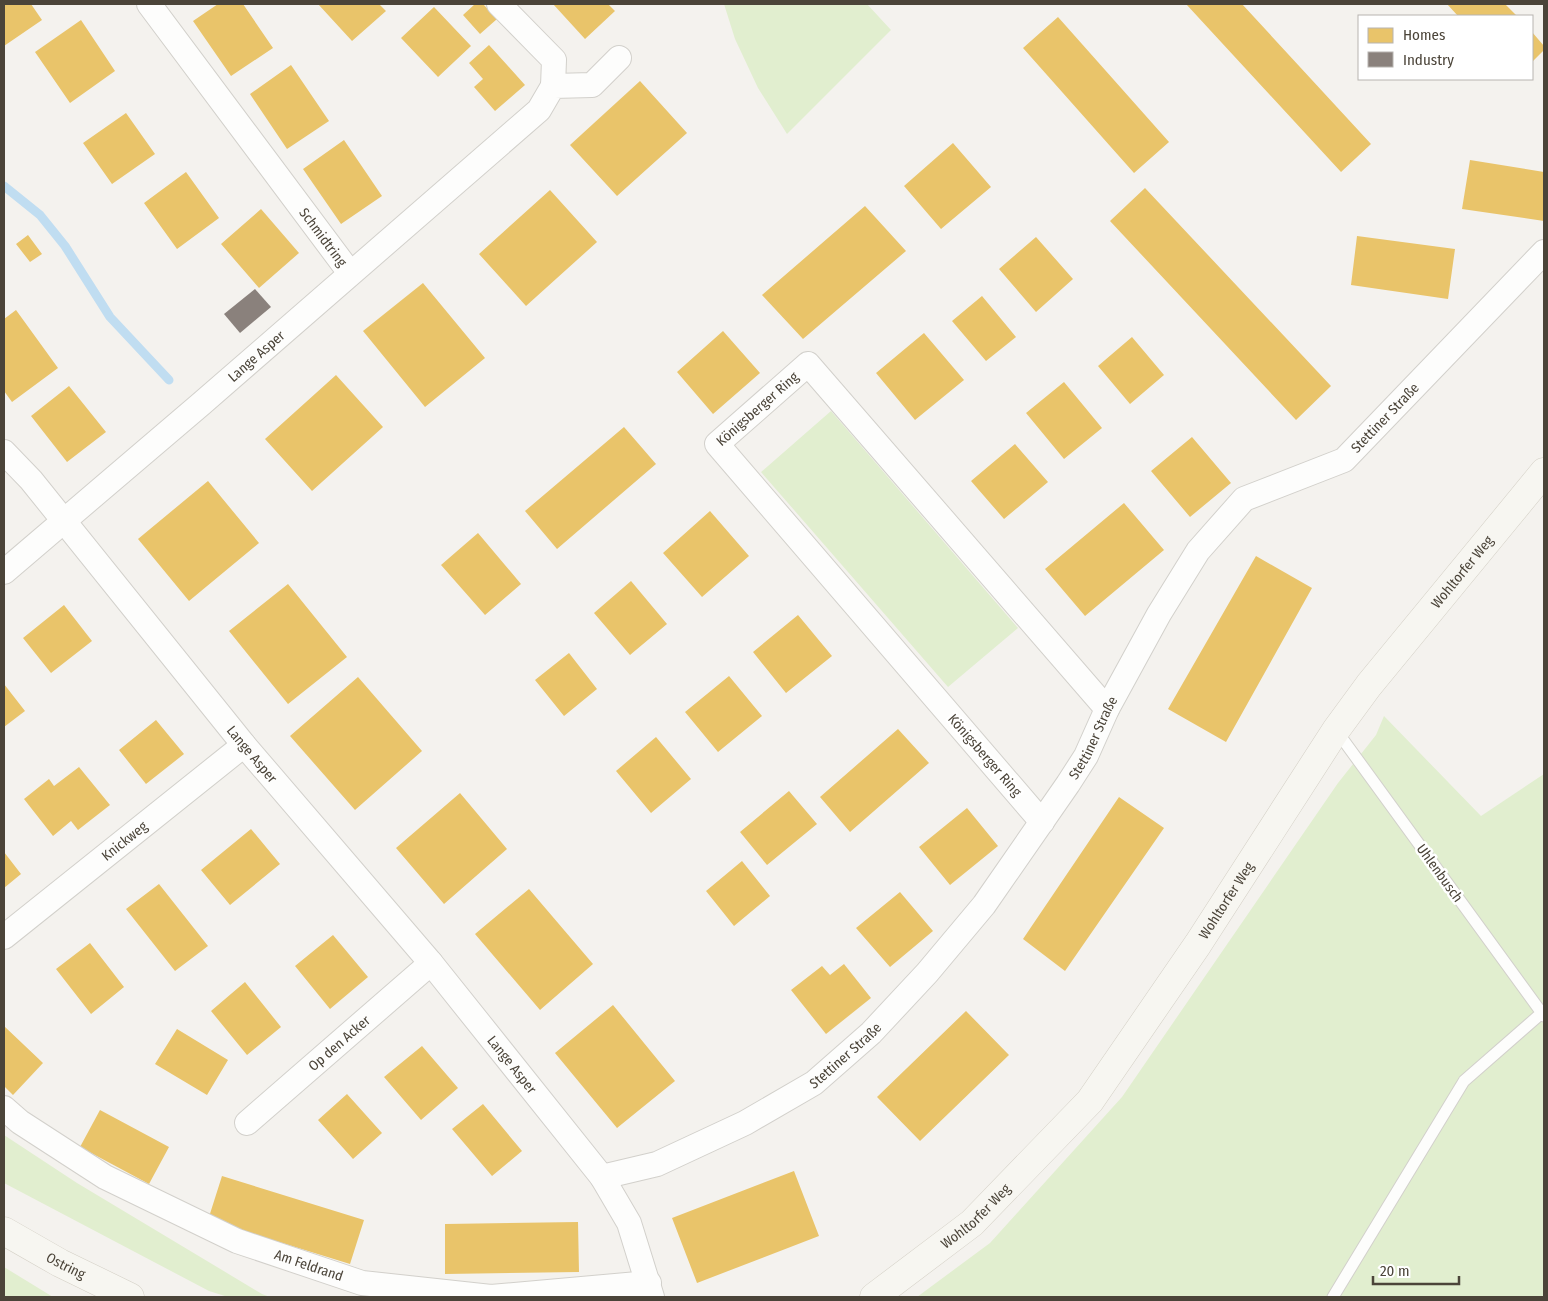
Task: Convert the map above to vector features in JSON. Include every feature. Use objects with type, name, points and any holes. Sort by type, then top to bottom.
[{"type":"main road","name":"Wohltorfer Weg","points":[[874,1297],[972,1223],[1090,1101],[1198,944],[1336,730],[1369,685],[1544,472]]},
{"type":"main road","name":"Ostring","points":[[4,1230],[60,1263],[130,1297]]},
{"type":"street","name":"Schmidtring","points":[[149,4],[350,273],[538,110],[553,86],[554,60],[499,4]]},
{"type":"street","points":[[553,86],[592,85],[619,58]]},
{"type":"street","name":"Stettiner Straße","points":[[602,1177],[657,1164],[745,1123],[814,1082],[871,1033],[928,973],[984,905],[1042,822],[1086,756],[1107,709],[1159,614],[1198,551],[1244,499],[1344,460],[1544,252]]},
{"type":"street","name":"Lange Asper","points":[[350,273],[64,521],[244,745],[432,963],[602,1177],[629,1223],[650,1290]]},
{"type":"street","name":"Königsberger Ring","points":[[1042,822],[717,444],[808,364],[1107,709]]},
{"type":"street","points":[[4,452],[31,480],[64,521],[4,572]]},
{"type":"street","name":"Knickweg","points":[[4,936],[244,745]]},
{"type":"street","name":"Op den Acker","points":[[247,1123],[432,963]]},
{"type":"street","name":"Am Feldrand","points":[[4,1108],[20,1122],[105,1177],[237,1241],[362,1283],[491,1297],[650,1290]]},
{"type":"lane","name":"Uhlenbusch","points":[[1336,730],[1543,1013]]},
{"type":"lane","points":[[1333,1297],[1464,1081],[1543,1013]]},
{"type":"green space","points":[[724,4],[867,4],[891,30],[787,134],[758,88],[735,39]]},
{"type":"green space","points":[[831,411],[1018,628],[948,687],[761,472]]},
{"type":"green space","points":[[1384,716],[1481,816],[1544,774],[1544,1297],[917,1297],[990,1243],[1122,1097],[1338,783],[1376,735]]},
{"type":"green space","points":[[4,1135],[77,1183],[270,1297],[228,1297],[209,1291],[4,1183]]},
{"type":"green space","points":[[4,1267],[53,1297],[4,1297]]},
{"type":"building: Homes","points":[[4,4],[31,4],[42,20],[4,46]]},
{"type":"building: Homes","points":[[218,4],[243,4],[273,48],[231,76],[193,21]]},
{"type":"building: Homes","points":[[318,4],[379,4],[386,11],[352,41]]},
{"type":"building: Homes","points":[[475,4],[483,4],[497,19],[480,34],[463,15]]},
{"type":"building: Homes","points":[[553,4],[608,4],[615,11],[585,39]]},
{"type":"building: Homes","points":[[1186,4],[1242,4],[1371,144],[1341,172]]},
{"type":"building: Homes","points":[[1447,4],[1505,4],[1516,15],[1457,15]]},
{"type":"building: Homes","points":[[434,7],[471,46],[438,77],[401,38]]},
{"type":"building: Homes","points":[[1058,17],[1169,142],[1134,173],[1023,48]]},
{"type":"building: Homes","points":[[81,20],[115,71],[70,103],[35,52]]},
{"type":"building: Homes","points":[[1533,33],[1544,46],[1544,50],[1533,61]]},
{"type":"building: Homes","points":[[489,45],[525,85],[495,111],[474,87],[483,79],[469,63]]},
{"type":"building: Homes","points":[[291,65],[329,121],[287,149],[250,94]]},
{"type":"building: Homes","points":[[640,81],[687,133],[617,196],[570,145]]},
{"type":"building: Homes","points":[[126,113],[155,154],[112,184],[83,143]]},
{"type":"building: Homes","points":[[344,140],[382,196],[341,224],[303,169]]},
{"type":"building: Homes","points":[[953,143],[991,187],[941,229],[904,186]]},
{"type":"building: Homes","points":[[1470,160],[1544,172],[1544,221],[1462,209]]},
{"type":"building: Homes","points":[[186,172],[219,218],[177,249],[144,203]]},
{"type":"building: Homes","points":[[1145,188],[1331,386],[1296,420],[1110,221]]},
{"type":"building: Homes","points":[[550,190],[597,242],[526,306],[479,254]]},
{"type":"building: Homes","points":[[865,206],[906,251],[803,339],[762,295]]},
{"type":"building: Homes","points":[[261,209],[299,253],[259,288],[221,244]]},
{"type":"building: Homes","points":[[28,235],[42,254],[30,262],[16,244]]},
{"type":"building: Homes","points":[[1357,236],[1455,249],[1448,299],[1351,285]]},
{"type":"building: Homes","points":[[1036,237],[1073,279],[1036,312],[999,269]]},
{"type":"building: Homes","points":[[423,283],[485,358],[425,407],[363,331]]},
{"type":"building: Homes","points":[[982,296],[1016,337],[986,361],[952,321]]},
{"type":"building: Homes","points":[[16,310],[58,368],[12,402],[4,391],[4,319]]},
{"type":"building: Homes","points":[[723,331],[760,373],[713,414],[677,372]]},
{"type":"building: Homes","points":[[924,333],[964,380],[915,420],[876,373]]},
{"type":"building: Homes","points":[[1132,337],[1164,375],[1130,404],[1098,366]]},
{"type":"building: Homes","points":[[336,375],[383,427],[312,491],[265,439]]},
{"type":"building: Homes","points":[[1064,382],[1102,428],[1064,459],[1026,413]]},
{"type":"building: Homes","points":[[69,386],[106,432],[67,462],[31,416]]},
{"type":"building: Homes","points":[[624,427],[656,464],[557,549],[525,511]]},
{"type":"building: Homes","points":[[1192,437],[1231,483],[1190,517],[1151,471]]},
{"type":"building: Homes","points":[[1015,444],[1048,482],[1004,519],[971,481]]},
{"type":"building: Homes","points":[[208,481],[259,543],[189,601],[138,539]]},
{"type":"building: Homes","points":[[1124,503],[1164,550],[1085,616],[1045,569]]},
{"type":"building: Homes","points":[[710,511],[749,556],[702,597],[663,553]]},
{"type":"building: Homes","points":[[478,533],[521,584],[485,615],[441,565]]},
{"type":"building: Homes","points":[[1256,556],[1312,588],[1226,742],[1168,709]]},
{"type":"building: Homes","points":[[631,581],[667,624],[630,655],[594,613]]},
{"type":"building: Homes","points":[[288,584],[347,657],[288,704],[229,631]]},
{"type":"building: Homes","points":[[64,605],[92,641],[51,673],[23,638]]},
{"type":"building: Homes","points":[[798,615],[832,656],[786,693],[753,652]]},
{"type":"building: Homes","points":[[569,653],[597,689],[564,716],[535,680]]},
{"type":"building: Homes","points":[[729,676],[762,716],[718,752],[685,712]]},
{"type":"building: Homes","points":[[358,677],[422,751],[355,810],[290,736]]},
{"type":"building: Homes","points":[[4,684],[25,711],[4,727]]},
{"type":"building: Homes","points":[[156,720],[184,754],[146,784],[119,750]]},
{"type":"building: Homes","points":[[898,729],[929,763],[850,832],[820,797]]},
{"type":"building: Homes","points":[[656,737],[691,779],[651,813],[616,771]]},
{"type":"building: Homes","points":[[79,767],[110,805],[78,830],[71,821],[53,836],[24,799],[49,779],[54,786]]},
{"type":"building: Homes","points":[[789,791],[817,824],[767,865],[740,832]]},
{"type":"building: Homes","points":[[460,793],[507,849],[444,904],[396,848]]},
{"type":"building: Homes","points":[[1119,797],[1164,828],[1065,971],[1023,939]]},
{"type":"building: Homes","points":[[967,808],[998,846],[950,885],[919,847]]},
{"type":"building: Homes","points":[[251,829],[280,864],[230,905],[201,870]]},
{"type":"building: Homes","points":[[4,852],[21,874],[4,888]]},
{"type":"building: Homes","points":[[742,861],[770,896],[734,926],[706,891]]},
{"type":"building: Homes","points":[[159,884],[208,946],[175,971],[126,909]]},
{"type":"building: Homes","points":[[529,889],[593,964],[540,1010],[475,934]]},
{"type":"building: Homes","points":[[900,892],[933,931],[890,967],[856,928]]},
{"type":"building: Homes","points":[[333,935],[368,977],[330,1009],[295,966]]},
{"type":"building: Homes","points":[[90,943],[124,987],[91,1014],[56,969]]},
{"type":"building: Homes","points":[[844,964],[871,998],[826,1034],[791,990],[822,966],[830,975]]},
{"type":"building: Homes","points":[[245,982],[281,1027],[247,1055],[211,1011]]},
{"type":"building: Homes","points":[[613,1005],[675,1081],[617,1128],[555,1053]]},
{"type":"building: Homes","points":[[966,1011],[1009,1055],[920,1141],[877,1097]]},
{"type":"building: Homes","points":[[4,1026],[43,1063],[13,1095],[4,1086]]},
{"type":"building: Homes","points":[[177,1029],[228,1060],[207,1095],[155,1064]]},
{"type":"building: Homes","points":[[422,1046],[458,1088],[421,1120],[384,1077]]},
{"type":"building: Homes","points":[[347,1094],[382,1133],[353,1159],[318,1120]]},
{"type":"building: Homes","points":[[483,1104],[522,1151],[492,1176],[452,1129]]},
{"type":"building: Homes","points":[[100,1110],[169,1147],[149,1184],[80,1147]]},
{"type":"building: Homes","points":[[794,1171],[819,1236],[697,1283],[672,1218]]},
{"type":"building: Homes","points":[[222,1176],[364,1220],[350,1264],[208,1220]]},
{"type":"building: Homes","points":[[578,1222],[579,1272],[445,1274],[445,1224]]},
{"type":"building: Industry","points":[[255,289],[271,307],[240,333],[224,314]]},
{"type":"waterway","points":[[4,186],[40,215],[65,246],[110,317],[169,380]]}]
